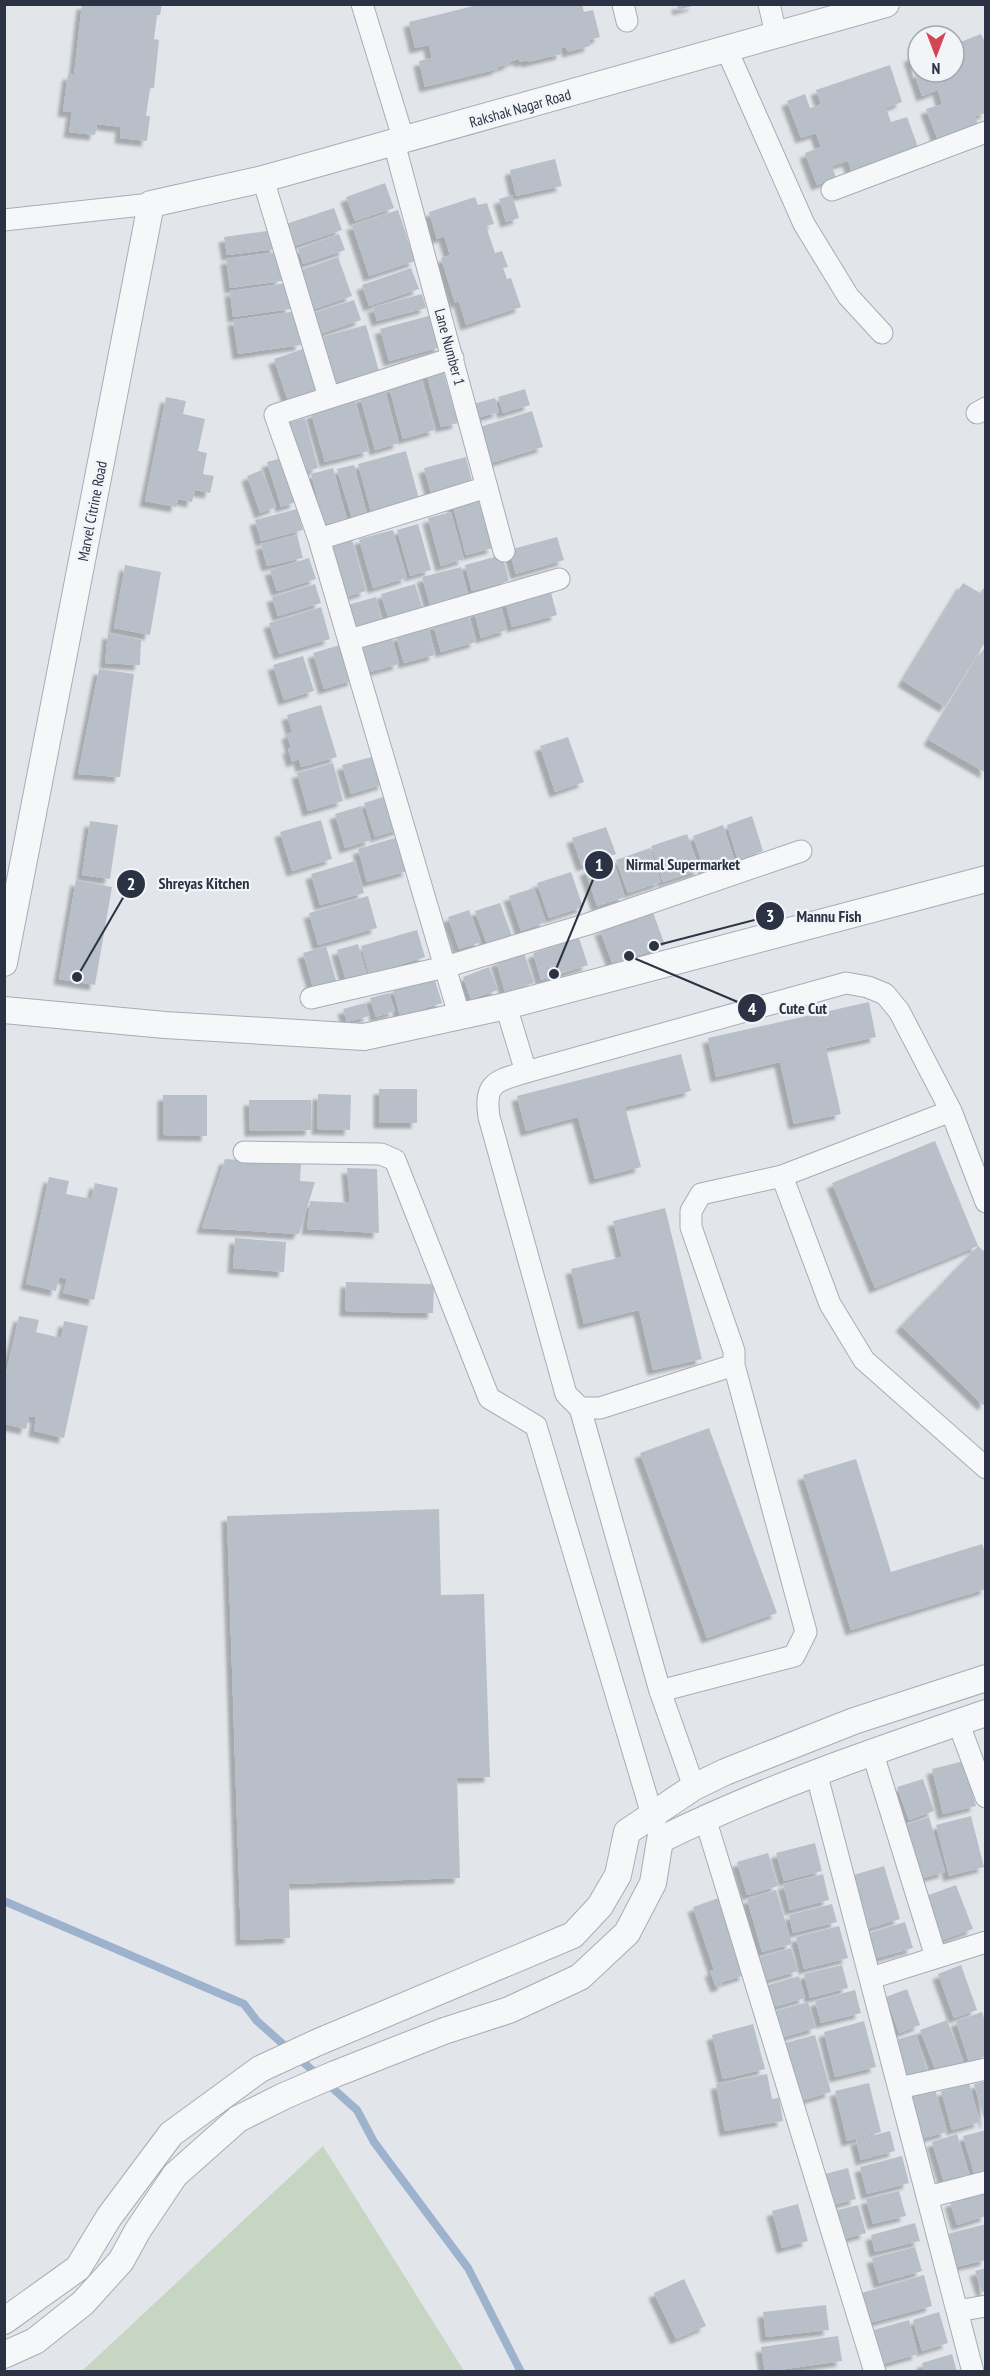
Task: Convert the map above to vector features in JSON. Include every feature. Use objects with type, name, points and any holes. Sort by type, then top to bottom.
[{"type":"street","name":"Lane Number 1","points":[[362,4],[504,551]]},
{"type":"street","points":[[769,4],[776,34]]},
{"type":"street","name":"Rakshak Nagar Road","points":[[151,204],[263,179],[399,142],[886,4]]},
{"type":"street","points":[[726,48],[804,224],[848,296],[882,333]]},
{"type":"street","points":[[832,190],[986,132]]},
{"type":"street","points":[[263,179],[329,397]]},
{"type":"street","points":[[4,220],[151,204]]},
{"type":"street","name":"Marvel Citrine Road","points":[[4,963],[151,204]]},
{"type":"street","points":[[453,358],[275,415],[319,539],[460,1018]]},
{"type":"street","points":[[319,539],[487,487]]},
{"type":"street","points":[[349,640],[559,579]]},
{"type":"street","points":[[311,998],[445,967],[588,924],[801,851]]},
{"type":"street","points":[[4,1011],[165,1025],[364,1037],[460,1018],[986,879]]},
{"type":"street","points":[[694,1787],[660,1690],[580,1408],[566,1394],[489,1118],[486,1099],[493,1085],[526,1072],[846,983],[868,987],[885,994],[899,1011],[951,1111],[986,1202]]},
{"type":"street","points":[[507,1006],[526,1072]]},
{"type":"street","points":[[660,1690],[794,1656],[806,1632],[734,1365],[734,1351],[691,1227],[691,1211],[701,1194],[782,1176],[951,1111]]},
{"type":"street","points":[[4,2355],[35,2341],[83,2303],[121,2261],[138,2230],[175,2175],[238,2118],[335,2074],[444,2031],[509,2010],[580,1977],[627,1933],[653,1883],[660,1840],[536,1426],[489,1398],[395,1160],[381,1154],[244,1152]]},
{"type":"street","points":[[782,1176],[830,1304],[864,1360],[986,1468]]},
{"type":"street","points":[[580,1408],[600,1408],[734,1365]]},
{"type":"street","points":[[4,2321],[78,2268],[109,2217],[171,2134],[261,2069],[343,2031],[573,1935],[600,1906],[618,1875],[627,1832],[694,1787],[724,1772],[854,1722],[986,1678]]},
{"type":"street","points":[[660,1840],[705,1818],[816,1772],[986,1713]]},
{"type":"street","points":[[958,1722],[986,1797]]},
{"type":"street","points":[[872,1751],[936,1957]]},
{"type":"street","points":[[816,1772],[973,2372]]},
{"type":"street","points":[[705,1818],[875,2372]]},
{"type":"street","points":[[871,1978],[986,1942]]},
{"type":"street","points":[[343,2031],[365,2062]]},
{"type":"street","points":[[899,2088],[986,2069]]},
{"type":"street","points":[[928,2197],[986,2182]]},
{"type":"street","points":[[957,2311],[986,2306]]},
{"type":"green space","points":[[323,2146],[464,2371],[82,2371]]},
{"type":"building","points":[[82,4],[162,4],[160,15],[157,15],[154,39],[159,40],[154,88],[150,88],[146,116],[150,116],[147,141],[120,138],[121,127],[97,124],[95,135],[69,132],[72,112],[63,111],[68,74],[74,75]]},
{"type":"building","points":[[481,4],[582,4],[584,12],[593,10],[600,37],[589,40],[590,46],[568,52],[566,47],[561,48],[562,54],[527,62],[527,60],[520,62],[519,59],[498,67],[498,69],[425,87],[419,61],[432,58],[429,45],[415,48],[409,22]]},
{"type":"building","points":[[677,4],[695,4],[695,5],[678,10]]},
{"type":"building","points":[[981,34],[986,44],[986,113],[975,116],[979,127],[939,143],[926,109],[942,104],[938,90],[922,96],[918,84],[966,84],[966,40]]},
{"type":"building","points":[[890,65],[902,102],[886,108],[891,122],[907,117],[919,150],[852,173],[848,161],[832,166],[836,178],[817,185],[805,153],[821,147],[816,133],[801,138],[787,101],[805,94],[810,108],[821,104],[816,90]]},
{"type":"building","points":[[555,159],[562,186],[516,196],[510,170]]},
{"type":"building","points":[[385,183],[394,208],[355,221],[346,197]]},
{"type":"building","points":[[512,195],[519,218],[506,222],[499,199]]},
{"type":"building","points":[[475,197],[478,205],[487,203],[494,224],[486,226],[495,253],[502,251],[508,267],[503,268],[507,279],[511,278],[521,307],[466,325],[459,301],[455,303],[441,258],[450,255],[444,236],[437,239],[429,212]]},
{"type":"building","points":[[334,208],[342,230],[294,246],[286,224]]},
{"type":"building","points":[[398,210],[415,261],[369,276],[352,225]]},
{"type":"building","points":[[274,230],[276,249],[227,255],[224,237]]},
{"type":"building","points":[[339,234],[345,250],[303,264],[298,249]]},
{"type":"building","points":[[278,252],[282,281],[230,288],[226,259]]},
{"type":"building","points":[[338,257],[352,296],[311,310],[298,271]]},
{"type":"building","points":[[411,268],[419,289],[369,306],[362,285]]},
{"type":"building","points":[[288,283],[291,309],[233,317],[230,291]]},
{"type":"building","points":[[422,294],[426,308],[377,321],[373,307]]},
{"type":"building","points":[[354,300],[361,320],[320,334],[313,313]]},
{"type":"building","points":[[297,311],[301,345],[238,354],[233,320]]},
{"type":"building","points":[[432,315],[441,347],[389,361],[380,329]]},
{"type":"building","points":[[366,325],[379,371],[330,384],[318,338]]},
{"type":"building","points":[[303,349],[317,391],[288,401],[274,359]]},
{"type":"building","points":[[442,367],[458,423],[441,427],[426,372]]},
{"type":"building","points":[[421,378],[435,430],[403,439],[389,387]]},
{"type":"building","points":[[525,389],[530,405],[503,413],[498,397]]},
{"type":"building","points":[[385,390],[399,443],[375,450],[360,397]]},
{"type":"building","points":[[166,397],[186,401],[183,414],[205,419],[198,451],[207,453],[203,474],[214,476],[210,493],[195,490],[192,502],[178,499],[176,507],[145,501]]},
{"type":"building","points":[[495,398],[499,412],[477,418],[473,404]]},
{"type":"building","points":[[355,401],[369,451],[325,462],[311,413]]},
{"type":"building","points":[[532,411],[543,447],[491,463],[480,427]]},
{"type":"building","points":[[305,418],[318,468],[298,474],[284,424]]},
{"type":"building","points":[[406,451],[419,499],[371,512],[358,464]]},
{"type":"building","points":[[466,457],[472,481],[431,493],[424,468]]},
{"type":"building","points":[[282,458],[296,502],[281,507],[267,462]]},
{"type":"building","points":[[354,465],[367,514],[352,518],[337,469]]},
{"type":"building","points":[[333,468],[347,520],[325,526],[311,474]]},
{"type":"building","points":[[262,470],[276,507],[260,513],[247,476]]},
{"type":"building","points":[[478,496],[493,548],[466,555],[452,503]]},
{"type":"building","points":[[297,509],[303,530],[261,541],[255,520]]},
{"type":"building","points":[[451,512],[464,559],[441,566],[428,518]]},
{"type":"building","points":[[418,524],[431,570],[410,576],[397,530]]},
{"type":"building","points":[[393,530],[407,578],[373,588],[359,539]]},
{"type":"building","points":[[297,535],[303,558],[267,566],[261,544]]},
{"type":"building","points":[[557,537],[564,560],[516,574],[509,550]]},
{"type":"building","points":[[352,539],[366,591],[340,599],[325,546]]},
{"type":"building","points":[[502,555],[509,581],[472,591],[465,565]]},
{"type":"building","points":[[309,558],[316,579],[277,591],[270,570]]},
{"type":"building","points":[[125,565],[161,572],[150,635],[114,628]]},
{"type":"building","points":[[461,567],[468,594],[430,605],[422,577]]},
{"type":"building","points":[[963,583],[980,593],[986,585],[986,641],[945,707],[903,681]]},
{"type":"building","points":[[315,584],[321,603],[278,616],[272,597]]},
{"type":"building","points":[[415,584],[424,614],[390,624],[381,594]]},
{"type":"building","points":[[549,585],[557,615],[512,627],[504,598]]},
{"type":"building","points":[[376,597],[383,624],[354,632],[347,605]]},
{"type":"building","points":[[500,603],[507,630],[481,638],[474,611]]},
{"type":"building","points":[[321,607],[330,639],[279,654],[269,623]]},
{"type":"building","points":[[468,614],[476,642],[441,652],[433,624]]},
{"type":"building","points":[[428,627],[435,655],[404,663],[396,636]]},
{"type":"building","points":[[108,633],[141,640],[140,665],[105,663]]},
{"type":"building","points":[[392,638],[399,664],[370,672],[362,646]]},
{"type":"building","points":[[343,644],[354,680],[324,689],[313,653]]},
{"type":"building","points":[[986,645],[986,773],[929,740]]},
{"type":"building","points":[[303,656],[314,691],[284,700],[273,665]]},
{"type":"building","points":[[99,669],[134,674],[120,777],[78,774]]},
{"type":"building","points":[[321,705],[337,757],[301,767],[299,759],[292,762],[288,749],[291,748],[287,734],[292,732],[287,715]]},
{"type":"building","points":[[568,737],[584,782],[555,792],[540,746]]},
{"type":"building","points":[[375,756],[384,784],[351,794],[342,765]]},
{"type":"building","points":[[333,763],[343,801],[308,811],[297,773]]},
{"type":"building","points":[[390,795],[400,829],[375,837],[364,803]]},
{"type":"building","points":[[361,806],[371,840],[345,848],[335,814]]},
{"type":"building","points":[[752,816],[763,851],[738,860],[727,825]]},
{"type":"building","points":[[321,820],[332,859],[292,871],[280,832]]},
{"type":"building","points":[[90,821],[118,825],[110,879],[82,875]]},
{"type":"building","points":[[723,825],[735,861],[705,871],[693,836]]},
{"type":"building","points":[[606,827],[616,854],[582,866],[572,838]]},
{"type":"building","points":[[687,834],[700,870],[663,882],[651,846]]},
{"type":"building","points":[[398,837],[408,871],[367,882],[358,849]]},
{"type":"building","points":[[650,848],[661,882],[628,893],[616,860]]},
{"type":"building","points":[[613,860],[625,897],[597,906],[585,870]]},
{"type":"building","points":[[355,861],[364,893],[320,905],[311,874]]},
{"type":"building","points":[[571,872],[583,907],[549,918],[537,883]]},
{"type":"building","points":[[76,880],[112,887],[95,985],[59,979]]},
{"type":"building","points":[[534,888],[546,922],[521,931],[509,896]]},
{"type":"building","points":[[368,896],[377,928],[318,945],[309,913]]},
{"type":"building","points":[[500,903],[512,936],[487,944],[475,911]]},
{"type":"building","points":[[469,910],[481,942],[459,949],[448,917]]},
{"type":"building","points":[[652,910],[665,945],[613,965],[600,930]]},
{"type":"building","points":[[417,930],[425,957],[369,974],[361,946]]},
{"type":"building","points":[[579,938],[588,965],[541,980],[533,953]]},
{"type":"building","points":[[358,944],[368,978],[347,984],[337,950]]},
{"type":"building","points":[[326,946],[338,987],[315,994],[303,953]]},
{"type":"building","points":[[524,953],[534,983],[505,992],[496,961]]},
{"type":"building","points":[[489,967],[498,990],[471,999],[463,977]]},
{"type":"building","points":[[434,977],[442,1003],[400,1016],[393,989]]},
{"type":"building","points":[[389,993],[395,1011],[376,1017],[370,998]]},
{"type":"building","points":[[869,1002],[876,1037],[826,1048],[841,1114],[794,1124],[780,1062],[716,1077],[708,1038]]},
{"type":"building","points":[[365,1003],[369,1016],[347,1022],[343,1009]]},
{"type":"building","points":[[681,1054],[691,1091],[625,1107],[641,1167],[595,1179],[578,1117],[526,1131],[517,1096]]},
{"type":"building","points":[[379,1089],[417,1089],[417,1123],[379,1123]]},
{"type":"building","points":[[318,1094],[351,1095],[350,1130],[317,1129]]},
{"type":"building","points":[[163,1095],[207,1095],[207,1136],[163,1135]]},
{"type":"building","points":[[249,1100],[311,1100],[311,1130],[250,1131]]},
{"type":"building","points":[[935,1141],[978,1246],[875,1288],[832,1183]]},
{"type":"building","points":[[225,1159],[301,1164],[300,1181],[315,1182],[299,1234],[202,1228]]},
{"type":"building","points":[[347,1168],[377,1169],[379,1233],[307,1229],[310,1201],[350,1203]]},
{"type":"building","points":[[49,1177],[69,1181],[66,1194],[91,1199],[95,1183],[118,1188],[94,1300],[63,1293],[67,1279],[59,1277],[56,1291],[26,1284]]},
{"type":"building","points":[[665,1208],[702,1359],[653,1370],[639,1310],[584,1324],[571,1269],[622,1257],[613,1221]]},
{"type":"building","points":[[235,1238],[286,1242],[284,1272],[233,1268]]},
{"type":"building","points":[[978,1246],[986,1253],[986,1402],[983,1405],[901,1326]]},
{"type":"building","points":[[346,1282],[434,1284],[433,1313],[345,1311]]},
{"type":"building","points":[[19,1316],[39,1320],[36,1332],[61,1338],[64,1321],[88,1326],[64,1438],[34,1431],[36,1417],[29,1416],[26,1429],[4,1424],[4,1382]]},
{"type":"building","points":[[709,1428],[777,1613],[707,1638],[640,1453]]},
{"type":"building","points":[[856,1459],[891,1572],[982,1544],[986,1554],[986,1589],[851,1630],[803,1475]]},
{"type":"building","points":[[439,1509],[441,1595],[484,1594],[490,1777],[457,1778],[460,1878],[289,1884],[290,1938],[241,1940],[227,1516]]},
{"type":"building","points":[[964,1761],[976,1806],[943,1814],[932,1769]]},
{"type":"building","points":[[923,1779],[934,1811],[909,1820],[897,1787]]},
{"type":"building","points":[[971,1816],[984,1867],[949,1876],[936,1825]]},
{"type":"building","points":[[929,1817],[945,1872],[920,1879],[905,1825]]},
{"type":"building","points":[[815,1843],[822,1871],[784,1881],[776,1853]]},
{"type":"building","points":[[768,1853],[778,1886],[747,1895],[737,1862]]},
{"type":"building","points":[[884,1866],[900,1919],[863,1930],[847,1877]]},
{"type":"building","points":[[823,1874],[829,1900],[790,1910],[783,1884]]},
{"type":"building","points":[[956,1885],[973,1929],[942,1940],[926,1896]]},
{"type":"building","points":[[776,1890],[792,1944],[762,1952],[747,1899]]},
{"type":"building","points":[[719,1898],[745,1975],[723,1982],[723,1985],[716,1987],[710,1971],[714,1970],[693,1907]]},
{"type":"building","points":[[832,1904],[837,1922],[793,1933],[789,1915]]},
{"type":"building","points":[[905,1922],[913,1948],[874,1959],[866,1934]]},
{"type":"building","points":[[839,1926],[848,1958],[804,1969],[796,1937]]},
{"type":"building","points":[[791,1948],[798,1971],[763,1981],[757,1958]]},
{"type":"building","points":[[842,1965],[848,1988],[810,1998],[804,1974]]},
{"type":"building","points":[[961,1965],[977,2010],[954,2018],[938,1974]]},
{"type":"building","points":[[799,1976],[805,1998],[771,2008],[765,1986]]},
{"type":"building","points":[[907,1989],[920,2025],[899,2033],[886,1997]]},
{"type":"building","points":[[855,1990],[861,2013],[821,2023],[815,2001]]},
{"type":"building","points":[[808,2002],[816,2028],[780,2038],[772,2012]]},
{"type":"building","points":[[982,2012],[986,2024],[986,2056],[969,2062],[956,2021]]},
{"type":"building","points":[[947,2020],[964,2064],[937,2074],[920,2030]]},
{"type":"building","points":[[864,2021],[876,2067],[835,2077],[824,2032]]},
{"type":"building","points":[[753,2024],[765,2069],[723,2079],[712,2035]]},
{"type":"building","points":[[916,2034],[928,2073],[907,2079],[895,2040]]},
{"type":"building","points":[[815,2035],[831,2092],[801,2101],[785,2043]]},
{"type":"building","points":[[767,2074],[772,2099],[779,2098],[783,2121],[725,2131],[716,2084]]},
{"type":"building","points":[[986,2081],[986,2123],[985,2123],[974,2084]]},
{"type":"building","points":[[869,2083],[881,2132],[847,2141],[835,2091]]},
{"type":"building","points":[[969,2083],[980,2122],[952,2130],[941,2091]]},
{"type":"building","points":[[935,2089],[947,2132],[921,2139],[909,2096]]},
{"type":"building","points":[[986,2130],[986,2173],[975,2176],[963,2136]]},
{"type":"building","points":[[890,2131],[895,2151],[861,2160],[856,2140]]},
{"type":"building","points":[[957,2134],[969,2174],[944,2182],[932,2142]]},
{"type":"building","points":[[902,2156],[909,2183],[867,2194],[860,2167]]},
{"type":"building","points":[[848,2168],[856,2199],[829,2206],[821,2175]]},
{"type":"building","points":[[986,2190],[986,2216],[957,2225],[950,2202]]},
{"type":"building","points":[[899,2191],[906,2216],[873,2224],[866,2199]]},
{"type":"building","points":[[798,2204],[808,2241],[782,2248],[772,2211]]},
{"type":"building","points":[[858,2205],[866,2233],[841,2240],[834,2211]]},
{"type":"building","points":[[915,2223],[920,2241],[875,2252],[871,2235]]},
{"type":"building","points":[[986,2224],[986,2260],[956,2267],[947,2234]]},
{"type":"building","points":[[915,2247],[922,2271],[879,2283],[872,2258]]},
{"type":"building","points":[[986,2268],[986,2291],[982,2292],[975,2271]]},
{"type":"building","points":[[924,2275],[932,2306],[866,2324],[858,2294]]},
{"type":"building","points":[[684,2279],[706,2326],[676,2339],[654,2293]]},
{"type":"building","points":[[826,2305],[829,2330],[766,2337],[763,2312]]},
{"type":"building","points":[[939,2312],[948,2343],[922,2351],[913,2320]]},
{"type":"building","points":[[909,2320],[918,2354],[879,2365],[870,2331]]},
{"type":"building","points":[[838,2336],[842,2361],[765,2372],[761,2347]]},
{"type":"building","points":[[952,2354],[957,2372],[924,2372],[922,2363]]},
{"type":"waterway","points":[[4,1901],[244,2004],[257,2021],[357,2110],[374,2142],[468,2268],[521,2372]]},
{"type":"place","name":"Mannu Fish","points":[[654,946]]},
{"type":"place","name":"Cute Cut","points":[[629,956]]},
{"type":"place","name":"Nirmal Supermarket","points":[[554,974]]},
{"type":"place","name":"Shreyas Kitchen","points":[[77,977]]}]
